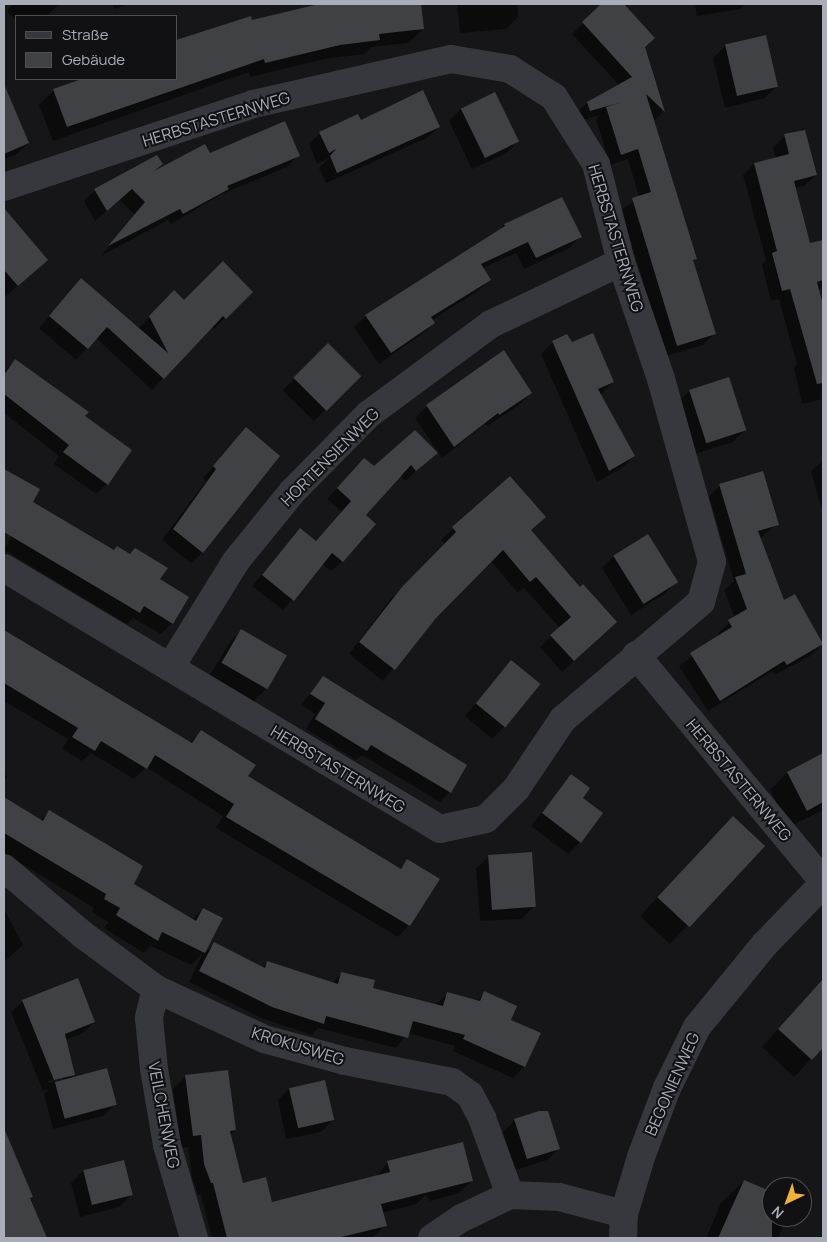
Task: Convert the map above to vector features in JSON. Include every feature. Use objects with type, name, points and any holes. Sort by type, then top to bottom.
[{"type":"street","name":"HERBSTASTERNWEG","points":[[4,187],[253,104],[451,59],[510,68],[554,97],[596,164],[621,262],[661,379],[712,562],[701,602],[636,655],[563,719],[516,789],[486,819],[440,830],[171,666],[4,568]]},
{"type":"street","name":"HORTENSIENWEG","points":[[171,666],[236,561],[292,492],[369,414],[491,324],[621,262]]},
{"type":"street","name":"HERBSTASTERNWEG","points":[[636,655],[823,883]]},
{"type":"street","name":"KROKUSWEG","points":[[4,868],[82,934],[156,990],[264,1039],[345,1061],[452,1082],[470,1095],[482,1118],[510,1195]]},
{"type":"street","name":"BEGONIENWEG","points":[[624,1226],[641,1157],[667,1088],[697,1028],[765,944],[823,883]]},
{"type":"street","name":"VEILCHENWEG","points":[[156,990],[149,1018],[154,1069],[167,1145],[194,1238]]},
{"type":"street","points":[[432,1238],[462,1218],[510,1195],[559,1197],[624,1226]]},
{"type":"building","points":[[319,4],[421,4],[424,29],[379,34],[380,40],[340,45],[265,63],[264,59],[67,127],[53,89],[79,80],[178,80],[178,39],[251,16],[252,20]]},
{"type":"building","points":[[601,4],[624,4],[655,38],[645,47],[665,112],[646,94],[697,259],[693,260],[716,334],[677,346],[632,198],[651,192],[638,149],[621,155],[606,107],[622,102],[590,111],[587,102],[632,77],[582,22]]},
{"type":"building","points":[[766,35],[778,87],[737,96],[725,44]]},
{"type":"building","points":[[4,84],[29,143],[4,154]]},
{"type":"building","points":[[423,90],[440,127],[337,173],[330,156],[336,149],[329,153],[319,132],[358,114],[361,120]]},
{"type":"building","points":[[495,92],[519,141],[485,158],[461,109]]},
{"type":"building","points":[[285,121],[300,156],[227,186],[229,189],[183,214],[180,209],[108,246],[145,202],[132,189],[107,211],[94,189],[157,155],[163,164],[154,171],[205,144],[210,153]]},
{"type":"building","points":[[805,130],[817,175],[794,181],[810,243],[823,240],[823,280],[817,282],[823,305],[823,383],[817,384],[790,289],[782,291],[772,253],[777,251],[754,163],[789,154],[784,134]]},
{"type":"building","points":[[562,197],[582,237],[536,258],[528,242],[481,264],[491,280],[431,317],[435,323],[391,353],[365,315],[505,226],[504,224]]},
{"type":"building","points":[[4,208],[48,260],[18,286],[4,270]]},
{"type":"building","points":[[223,261],[253,292],[226,319],[223,316],[164,379],[107,327],[88,349],[49,316],[81,278],[168,353],[149,316],[174,290],[184,300]]},
{"type":"building","points":[[593,333],[614,382],[598,389],[635,456],[609,471],[552,341],[567,334],[572,342]]},
{"type":"building","points":[[328,343],[361,376],[327,411],[293,378]]},
{"type":"building","points":[[504,350],[532,393],[499,415],[498,413],[454,447],[426,405]]},
{"type":"building","points":[[15,359],[89,412],[85,416],[132,450],[108,485],[63,452],[69,445],[4,394],[4,375]]},
{"type":"building","points":[[729,377],[746,430],[706,443],[689,390]]},
{"type":"building","points":[[246,427],[280,456],[203,553],[173,529],[216,469],[213,466]]},
{"type":"building","points":[[415,430],[438,453],[416,471],[411,465],[366,515],[376,524],[343,562],[332,553],[294,601],[262,575],[300,528],[316,541],[351,501],[337,488],[364,458],[374,466]]},
{"type":"building","points":[[4,469],[40,489],[33,502],[114,550],[117,546],[130,554],[135,548],[168,568],[160,579],[189,597],[173,624],[144,606],[140,613],[4,532]]},
{"type":"building","points":[[763,471],[779,525],[758,531],[784,600],[795,594],[823,644],[787,665],[784,661],[720,701],[690,653],[732,627],[728,620],[747,609],[735,577],[746,574],[719,484]]},
{"type":"building","points":[[510,476],[546,517],[531,530],[580,587],[583,584],[617,622],[574,661],[550,635],[571,617],[536,577],[530,582],[503,550],[436,618],[395,670],[359,642],[402,587],[456,532],[452,527]]},
{"type":"building","points":[[648,534],[678,582],[643,604],[613,556]]},
{"type":"building","points":[[241,629],[287,656],[267,689],[221,663]]},
{"type":"building","points":[[4,630],[192,743],[201,730],[256,765],[248,776],[401,869],[407,859],[440,879],[410,926],[226,817],[234,804],[155,755],[147,769],[101,741],[95,751],[72,737],[78,728],[4,683]]},
{"type":"building","points":[[511,660],[541,684],[505,727],[476,704]]},
{"type":"building","points":[[323,676],[467,765],[451,793],[371,745],[367,751],[315,719],[325,703],[310,694]]},
{"type":"building","points":[[823,753],[823,802],[807,811],[787,772]]},
{"type":"building","points":[[571,774],[590,788],[583,798],[603,813],[581,843],[542,813]]},
{"type":"building","points":[[4,797],[43,821],[49,810],[143,866],[134,884],[196,921],[203,908],[223,918],[205,953],[162,932],[158,941],[116,915],[120,908],[104,899],[106,894],[4,833]]},
{"type":"building","points":[[733,816],[765,846],[689,927],[657,897]]},
{"type":"building","points":[[532,852],[536,907],[492,910],[488,855]]},
{"type":"building","points":[[214,942],[265,968],[267,961],[338,984],[341,972],[375,980],[373,988],[443,1006],[447,992],[480,1001],[484,991],[517,1006],[511,1020],[541,1033],[525,1067],[463,1039],[465,1035],[413,1021],[408,1038],[326,1016],[324,1024],[272,1007],[199,971]]},
{"type":"building","points":[[78,978],[95,1022],[65,1034],[75,1075],[54,1080],[22,1000]]},
{"type":"building","points":[[823,979],[823,1048],[812,1060],[778,1029]]},
{"type":"building","points":[[107,1068],[117,1105],[65,1119],[55,1082]]},
{"type":"building","points":[[228,1070],[236,1130],[230,1131],[243,1183],[266,1177],[272,1202],[390,1172],[387,1161],[463,1142],[473,1181],[381,1204],[387,1226],[337,1238],[227,1238],[213,1183],[211,1183],[204,1164],[201,1135],[193,1136],[185,1075]]},
{"type":"building","points":[[325,1080],[334,1120],[298,1128],[289,1088]]},
{"type":"building","points":[[539,1111],[548,1111],[560,1149],[527,1159],[514,1119]]},
{"type":"building","points":[[4,1128],[33,1197],[30,1198],[47,1238],[4,1238]]},
{"type":"building","points":[[124,1160],[133,1195],[92,1205],[83,1170]]},
{"type":"building","points":[[744,1180],[762,1188],[762,1227],[772,1227],[772,1238],[718,1238]]}]
